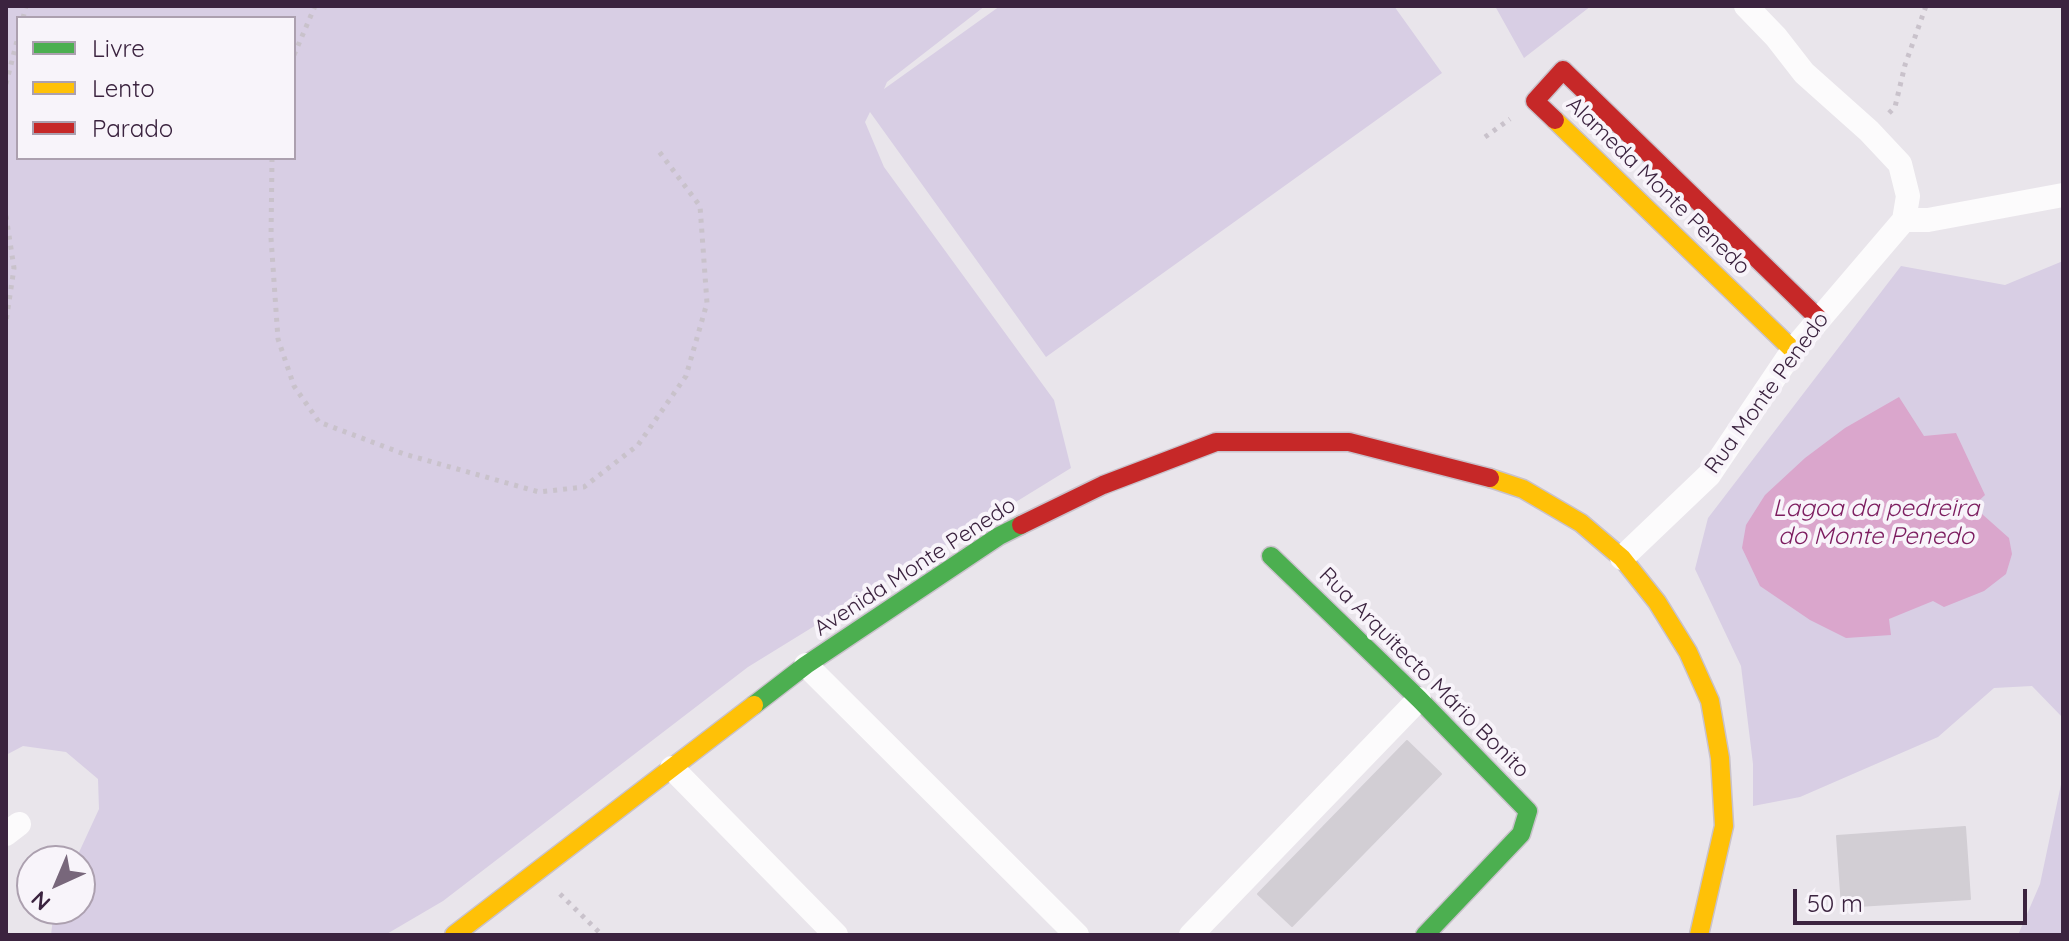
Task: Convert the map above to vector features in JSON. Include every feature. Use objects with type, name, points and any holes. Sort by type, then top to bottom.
[{"type":"street","points":[[1746,6],[1804,73],[1869,131],[1900,164],[1908,196],[1904,220],[1928,220],[2063,195]]},
{"type":"street","name":"Alameda Monte Penedo","points":[[1793,350],[1535,101],[1563,70],[1818,318]]},
{"type":"street","name":"Rua Monte Penedo","points":[[1622,558],[1709,475],[1793,350],[1904,220]]},
{"type":"street","name":"Avenida Monte Penedo","points":[[454,935],[806,665],[999,536],[1103,485],[1216,442],[1349,442],[1472,472],[1523,489],[1581,523],[1622,558],[1657,602],[1688,652],[1710,701],[1720,758],[1724,826],[1699,935]]},
{"type":"street","name":"Rua Arquitecto Mário Bonito","points":[[1271,556],[1419,699],[1528,811],[1521,834],[1425,935]]},
{"type":"street","points":[[806,665],[1077,935]]},
{"type":"street","points":[[1191,935],[1419,699]]},
{"type":"street","points":[[672,768],[836,935]]},
{"type":"path","points":[[296,50],[315,6]]},
{"type":"path","points":[[1869,131],[1895,107],[1905,65],[1926,6]]},
{"type":"path","points":[[6,84],[16,45]]},
{"type":"path","points":[[272,160],[271,238],[278,339],[294,386],[319,422],[404,454],[539,492],[584,487],[638,445],[686,376],[707,303],[700,206],[658,150]]},
{"type":"path","points":[[6,216],[14,268],[6,322]]},
{"type":"path","points":[[536,872],[602,935]]},
{"type":"shaded area","points":[[6,6],[985,6],[887,82],[884,89],[1000,6],[1394,6],[1442,73],[1046,357],[870,112],[865,122],[884,167],[1054,400],[1071,468],[748,667],[443,901],[385,935],[51,935],[52,925],[96,925],[96,845],[82,845],[99,809],[98,779],[66,752],[23,746],[6,755]]},
{"type":"shaded area","points":[[1495,6],[1591,6],[1524,58]]},
{"type":"shaded area","points":[[2063,261],[2063,718],[2032,686],[1994,688],[1938,737],[1800,797],[1753,806],[1753,764],[1741,666],[1695,569],[1708,518],[1901,266],[2005,285]]},
{"type":"shaded area","points":[[2063,775],[2063,935],[2018,935],[2040,884]]},
{"type":"water","name":"Lagoa da pedreira do Monte Penedo","points":[[1899,397],[1924,436],[1956,433],[1985,495],[1973,506],[2009,538],[2012,554],[2006,574],[1984,591],[1944,607],[1933,601],[1889,619],[1891,635],[1846,638],[1810,620],[1760,586],[1742,548],[1746,525],[1765,495],[1805,458],[1845,428]]},
{"type":"building","points":[[1407,741],[1441,774],[1292,926],[1258,894]]},
{"type":"building","points":[[1965,827],[1970,899],[1842,907],[1837,836]]},
{"type":"traffic: fast","points":[[754,705],[806,665],[999,536],[1021,525]]},
{"type":"traffic: fast","points":[[1271,556],[1419,699],[1528,811],[1521,834],[1425,935]]},
{"type":"traffic: slow","points":[[1555,120],[1793,350]]},
{"type":"traffic: slow","points":[[1490,478],[1523,489],[1581,523],[1622,558],[1657,602],[1688,652],[1710,701],[1720,758],[1724,826],[1699,935]]},
{"type":"traffic: slow","points":[[454,935],[754,705]]},
{"type":"traffic: jam","points":[[1555,120],[1535,101],[1563,70],[1818,318]]},
{"type":"traffic: jam","points":[[1021,525],[1103,485],[1216,442],[1349,442],[1490,478]]}]
